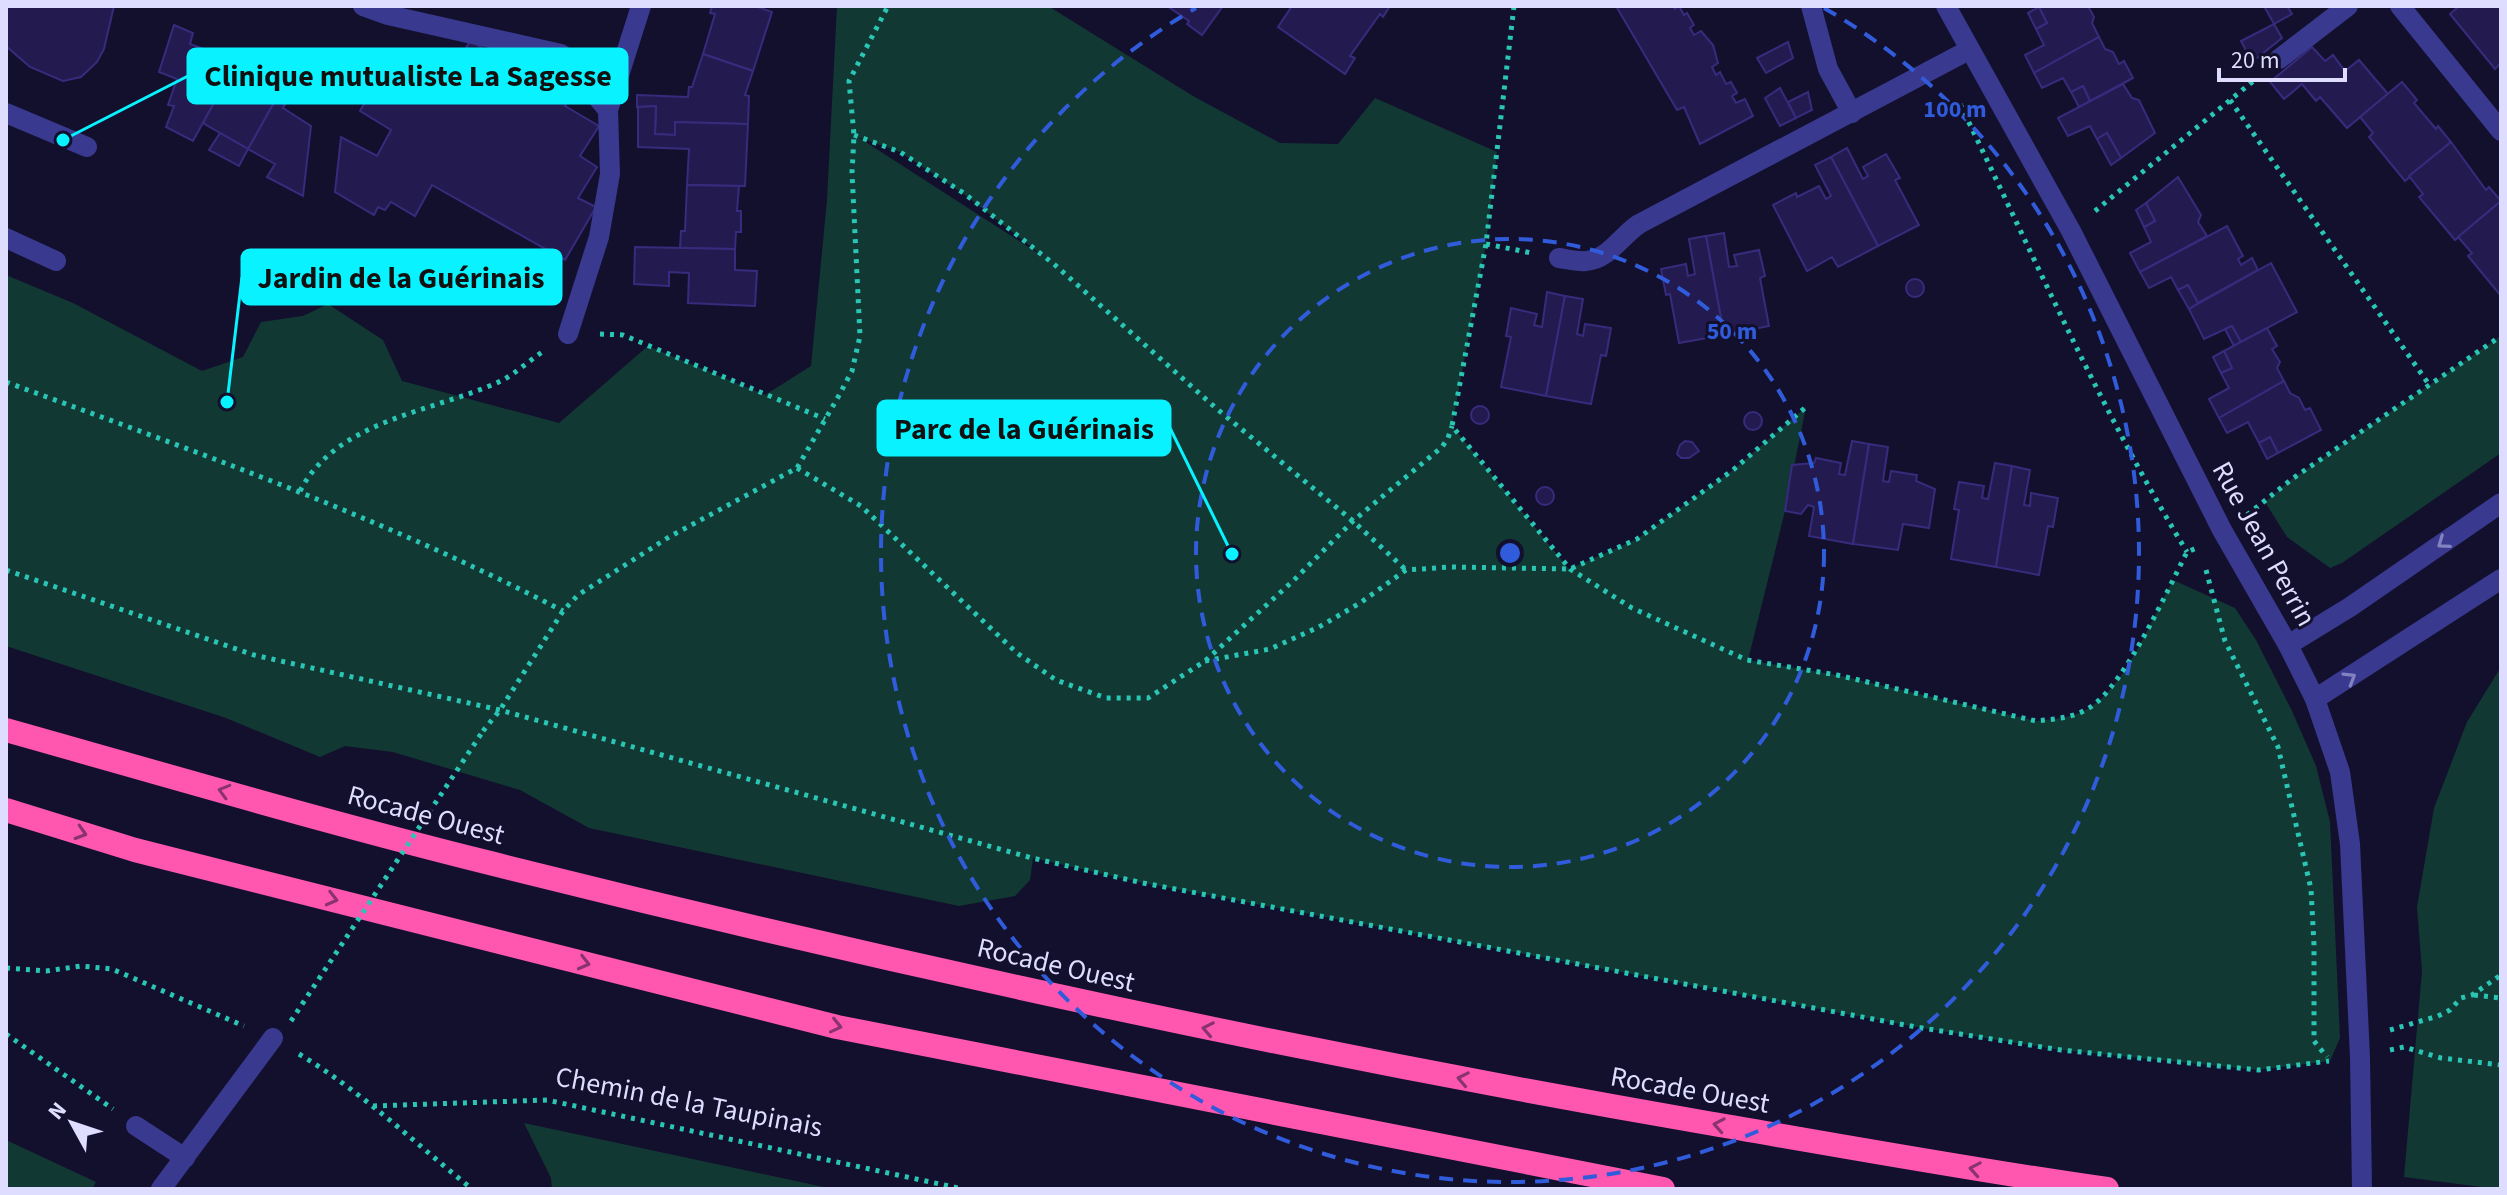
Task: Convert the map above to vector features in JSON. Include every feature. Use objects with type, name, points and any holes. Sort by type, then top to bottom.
[{"type":"highway","name":"Rocade Ouest","points":[[6,730],[484,862],[857,952],[1151,1017],[1545,1095],[2011,1176],[2107,1189]]},
{"type":"highway","points":[[6,810],[135,850],[837,1027],[1663,1189]]},
{"type":"street","points":[[363,6],[561,54],[608,110]]},
{"type":"street","points":[[568,334],[599,237],[610,174],[608,110],[641,6]]},
{"type":"street","points":[[1811,6],[1828,69],[1852,113]]},
{"type":"street","name":"Rue Jean Perrin","points":[[1946,6],[2071,231],[2222,530],[2315,699],[2340,772],[2350,844],[2360,1049],[2362,1189]]},
{"type":"street","points":[[2279,59],[2348,6]]},
{"type":"street","points":[[2400,6],[2501,131]]},
{"type":"street","points":[[1559,258],[1587,261],[1600,256],[1639,224],[1969,50]]},
{"type":"street","points":[[6,113],[87,147]]},
{"type":"street","points":[[6,238],[56,261]]},
{"type":"street","points":[[2288,645],[2350,607],[2501,503]]},
{"type":"street","points":[[2315,699],[2501,579]]},
{"type":"street","points":[[161,1189],[273,1038]]},
{"type":"street","points":[[136,1126],[185,1158]]},
{"type":"path","points":[[291,1021],[563,611],[578,595],[669,537],[797,468],[852,371],[860,336],[852,173],[854,135],[849,81],[888,6]]},
{"type":"path","points":[[797,468],[861,506],[1017,653],[1056,680],[1106,698],[1148,698],[1205,661],[1353,521],[1442,447],[1448,438],[1486,244],[1514,6]]},
{"type":"path","points":[[2071,231],[2279,59]]},
{"type":"path","points":[[1452,426],[1570,569],[1632,608],[1747,660],[1837,675],[2036,721],[2068,718],[2087,710],[2117,681],[2187,552],[2160,508],[2058,310],[1942,65]]},
{"type":"path","points":[[2230,100],[2430,386]]},
{"type":"path","points":[[854,135],[900,152],[965,194],[1055,265],[1217,409],[1353,521],[1406,570]]},
{"type":"path","points":[[1486,244],[1559,258]]},
{"type":"path","points":[[300,491],[319,463],[350,441],[385,423],[504,379],[568,334],[623,335],[825,419]]},
{"type":"path","points":[[2241,519],[2292,479],[2501,336]]},
{"type":"path","points":[[6,382],[300,491],[510,583],[563,611]]},
{"type":"path","points":[[1205,661],[1270,649],[1332,619],[1406,570],[1450,567],[1570,569],[1637,539],[1733,470],[1806,407]]},
{"type":"path","points":[[6,570],[254,655],[500,710],[1032,858],[1158,886],[1916,1027],[2061,1050],[2258,1070],[2330,1061],[2314,1041],[2311,889],[2278,747],[2225,641],[2200,546]]},
{"type":"path","points":[[6,968],[46,971],[81,966],[112,969],[273,1038],[324,1069],[373,1106],[472,1189]]},
{"type":"path","points":[[2360,1049],[2411,1023],[2450,1010],[2461,998],[2472,995],[2501,975]]},
{"type":"path","points":[[2472,995],[2501,998]]},
{"type":"path","points":[[6,1034],[136,1126]]},
{"type":"path","points":[[2360,1049],[2404,1047],[2441,1058],[2501,1065]]},
{"type":"path","name":"Chemin de la Taupinais","points":[[373,1106],[547,1100],[963,1189]]},
{"type":"green space","points":[[837,6],[1048,6],[1193,96],[1280,143],[1338,144],[1375,98],[1497,152],[1486,244],[1452,426],[1569,569],[1637,539],[1733,470],[1806,407],[1785,511],[1748,660],[1837,675],[2036,721],[2076,714],[2102,698],[2126,668],[2173,580],[2235,608],[2256,640],[2292,711],[2316,766],[2330,822],[2340,1038],[2330,1061],[2258,1070],[2061,1050],[1916,1027],[1143,883],[1033,858],[1030,880],[1015,896],[959,906],[589,828],[520,790],[393,752],[345,746],[320,757],[226,718],[6,646],[6,275],[73,303],[202,371],[243,357],[261,322],[303,316],[328,304],[383,340],[402,381],[559,423],[648,346],[765,395],[811,366],[827,200]],"holes":[[[858,137],[900,152],[965,195],[1044,257]]]},
{"type":"green space","points":[[2501,336],[2501,453],[2342,563],[2330,568],[2287,537],[2265,502],[2292,479]]},
{"type":"green space","points":[[2501,667],[2501,1189],[2497,1189],[2404,1177],[2422,971],[2417,907],[2434,808],[2467,722]]},
{"type":"green space","points":[[524,1123],[833,1189],[552,1189],[551,1178]]},
{"type":"green space","points":[[6,1140],[96,1182],[92,1189],[6,1189]]},
{"type":"building","points":[[6,6],[114,6],[104,49],[97,62],[81,77],[63,81],[30,67],[7,47]]},
{"type":"building","points":[[712,6],[755,6],[772,12],[753,71],[703,54],[715,14],[710,13]]},
{"type":"building","points":[[1167,6],[1223,6],[1202,35],[1187,24],[1189,21]]},
{"type":"building","points":[[1292,6],[1390,6],[1383,17],[1380,14],[1350,56],[1355,58],[1345,74],[1278,27]]},
{"type":"building","points":[[1616,6],[1673,6],[1675,9],[1679,6],[1694,25],[1690,28],[1694,35],[1701,31],[1713,45],[1718,63],[1712,67],[1716,75],[1720,72],[1726,84],[1731,82],[1737,93],[1732,96],[1736,103],[1745,99],[1753,116],[1700,144],[1684,107],[1677,110]]},
{"type":"building","points":[[2088,6],[2099,37],[2034,73],[2025,55],[2044,45],[2036,29],[2047,23],[2039,7]]},
{"type":"building","points":[[2264,6],[2287,6],[2292,14],[2274,24]]},
{"type":"building","points":[[2459,6],[2501,6],[2501,63],[2495,69],[2450,14]]},
{"type":"building","points":[[2039,7],[2047,23],[2036,29],[2028,13]]},
{"type":"building","points":[[2274,24],[2282,38],[2252,62],[2241,41]]},
{"type":"building","points":[[174,25],[193,33],[190,44],[225,57],[219,74],[228,77],[193,141],[166,127],[174,106],[168,105],[177,79],[159,72]]},
{"type":"building","points":[[2099,37],[2119,64],[2124,61],[2133,78],[2090,101],[2083,86],[2071,92],[2063,78],[2042,88],[2034,73]]},
{"type":"building","points":[[470,41],[506,62],[501,68],[521,79],[528,69],[542,64],[579,83],[565,106],[599,126],[580,156],[597,167],[578,198],[596,207],[565,260],[432,185],[415,216],[391,202],[385,210],[378,207],[374,215],[335,192],[341,137],[377,156],[391,130],[360,111],[390,59],[443,89]]},
{"type":"building","points":[[1788,42],[1793,58],[1766,73],[1757,58]]},
{"type":"building","points":[[2312,47],[2325,61],[2333,55],[2345,71],[2359,60],[2388,94],[2347,128],[2320,97],[2316,101],[2302,84],[2284,99],[2270,82]]},
{"type":"building","points":[[703,54],[753,71],[745,95],[749,96],[748,124],[675,122],[675,135],[655,134],[656,106],[637,107],[637,95],[688,97]]},
{"type":"building","points":[[286,60],[282,71],[298,80],[283,108],[311,126],[303,196],[267,177],[275,164],[248,149],[273,104],[265,99]]},
{"type":"building","points":[[228,77],[273,104],[248,149],[203,123]]},
{"type":"building","points":[[2402,82],[2417,100],[2414,103],[2451,142],[2405,181],[2369,137],[2373,133],[2360,117]]},
{"type":"building","points":[[2123,84],[2132,98],[2139,100],[2155,133],[2121,158],[2107,133],[2097,139],[2090,126],[2068,136],[2058,118]]},
{"type":"building","points":[[2083,86],[2090,101],[2079,107],[2071,92]]},
{"type":"building","points":[[1780,88],[1796,118],[1780,126],[1765,98]]},
{"type":"building","points":[[1808,92],[1812,110],[1796,118],[1788,102]]},
{"type":"building","points":[[656,106],[655,134],[675,135],[675,122],[748,124],[745,186],[687,185],[689,149],[638,147],[638,107]]},
{"type":"building","points":[[220,133],[248,149],[239,166],[209,150]]},
{"type":"building","points":[[2107,133],[2121,158],[2111,165],[2097,139]]},
{"type":"building","points":[[2451,142],[2486,190],[2489,187],[2501,201],[2455,240],[2419,197],[2423,194],[2409,176]]},
{"type":"building","points":[[1847,148],[1863,179],[1868,176],[1863,167],[1886,154],[1900,178],[1895,180],[1919,225],[1878,246],[1831,157]]},
{"type":"building","points":[[1831,157],[1878,246],[1838,267],[1832,257],[1807,271],[1773,205],[1819,186],[1826,199],[1831,196],[1815,165]]},
{"type":"building","points":[[2178,177],[2201,215],[2198,222],[2207,236],[2140,272],[2130,253],[2151,242],[2144,227],[2155,221],[2146,203]]},
{"type":"building","points":[[687,185],[739,186],[737,211],[741,211],[741,232],[736,232],[735,249],[680,248],[681,231],[685,231]]},
{"type":"building","points":[[2501,201],[2501,296],[2468,256],[2472,253],[2458,237]]},
{"type":"building","points":[[2146,203],[2155,221],[2144,227],[2136,210]]},
{"type":"building","points":[[2227,226],[2243,256],[2238,259],[2241,265],[2252,258],[2258,270],[2198,303],[2188,285],[2178,290],[2171,277],[2149,288],[2140,272]]},
{"type":"building","points":[[1724,233],[1729,267],[1737,266],[1734,255],[1759,250],[1765,276],[1760,278],[1769,326],[1724,335],[1706,236]]},
{"type":"building","points":[[1706,236],[1724,335],[1679,343],[1670,294],[1666,295],[1661,269],[1686,264],[1688,276],[1695,274],[1689,239]]},
{"type":"building","points":[[635,247],[735,249],[735,270],[757,271],[755,306],[688,303],[689,273],[669,272],[669,286],[634,284]]},
{"type":"building","points":[[2271,263],[2297,312],[2241,342],[2232,326],[2204,339],[2189,309]]},
{"type":"building","points":[[1915,279],[1924,288],[1915,297],[1906,288]]},
{"type":"building","points":[[2188,285],[2198,303],[2189,309],[2178,290]]},
{"type":"building","points":[[1547,292],[1565,296],[1546,396],[1501,387],[1511,337],[1506,336],[1511,308],[1537,314],[1534,325],[1542,327]]},
{"type":"building","points":[[1565,296],[1583,299],[1577,334],[1583,336],[1585,324],[1611,328],[1606,356],[1601,355],[1591,404],[1546,396]]},
{"type":"building","points":[[2232,326],[2241,342],[2234,346],[2225,329]]},
{"type":"building","points":[[2267,328],[2277,346],[2272,349],[2280,362],[2277,368],[2284,381],[2219,418],[2209,399],[2229,388],[2221,373],[2232,368],[2224,351]]},
{"type":"building","points":[[2224,351],[2232,368],[2221,373],[2213,357]]},
{"type":"building","points":[[2284,381],[2305,410],[2310,408],[2321,430],[2278,453],[2270,437],[2259,443],[2248,422],[2227,433],[2219,418]]},
{"type":"building","points":[[1476,406],[1484,406],[1489,415],[1487,422],[1476,424],[1471,419],[1471,411]]},
{"type":"building","points":[[1749,412],[1757,412],[1762,421],[1760,428],[1749,430],[1744,425],[1744,417]]},
{"type":"building","points":[[2270,437],[2278,453],[2267,459],[2259,443]]},
{"type":"building","points":[[1685,441],[1692,442],[1699,451],[1689,458],[1681,458],[1677,454]]},
{"type":"building","points":[[1852,441],[1869,444],[1853,544],[1809,536],[1814,507],[1808,505],[1801,514],[1785,511],[1792,465],[1814,463],[1816,458],[1841,463],[1839,474],[1845,475]]},
{"type":"building","points":[[1869,444],[1888,447],[1883,481],[1889,482],[1891,471],[1917,475],[1916,481],[1935,489],[1929,528],[1903,524],[1898,550],[1853,544]]},
{"type":"building","points":[[1995,463],[2012,466],[1996,567],[1951,559],[1959,510],[1954,509],[1959,482],[1984,486],[1982,498],[1988,499]]},
{"type":"building","points":[[2012,466],[2030,470],[2024,505],[2030,506],[2031,493],[2058,498],[2053,527],[2048,526],[2039,575],[1996,567]]},
{"type":"building","points":[[1545,487],[1554,496],[1545,505],[1536,496]]},
{"type":"place","name":"Clinique mutualiste La Sagesse","points":[[63,140]]},
{"type":"place","name":"Jardin de la Guérinais","points":[[227,402]]},
{"type":"place","name":"Parc de la Guérinais","points":[[1232,554]]}]
